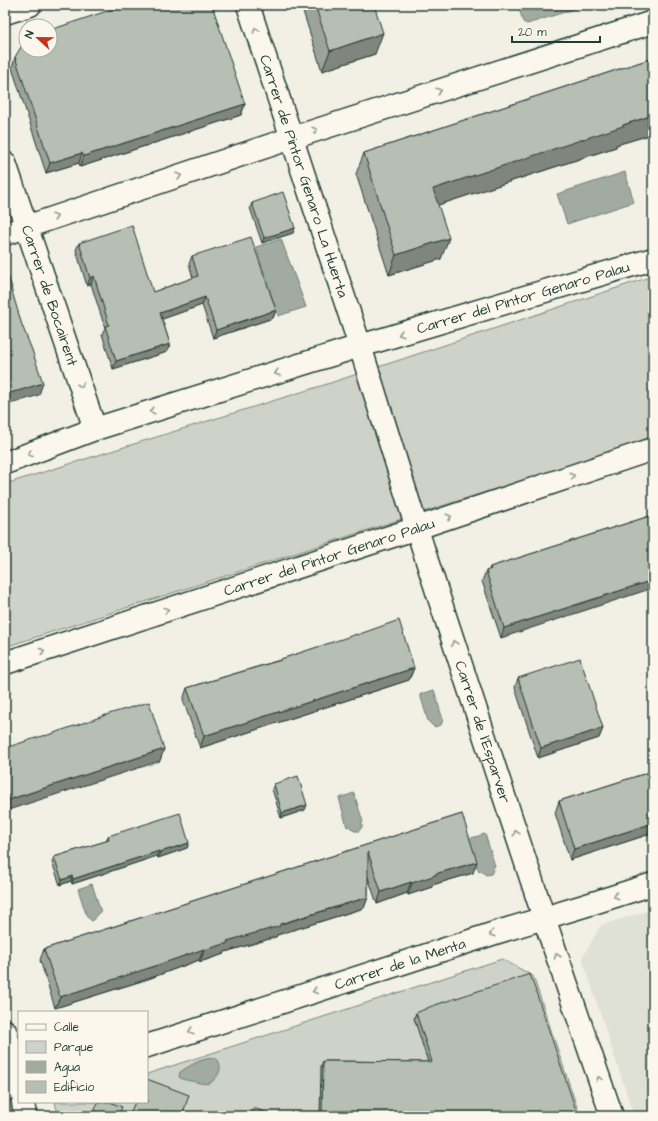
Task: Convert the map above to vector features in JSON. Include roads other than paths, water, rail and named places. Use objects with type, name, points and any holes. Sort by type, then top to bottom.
[{"type":"street","points":[[5,13],[30,5]]},
{"type":"street","name":"Carrer de Pintor Genaro La Huerta","points":[[248,5],[360,346]]},
{"type":"street","points":[[5,234],[292,138],[653,22]]},
{"type":"street","name":"Carrer de Bocairent","points":[[5,163],[95,429]]},
{"type":"street","name":"Carrer del Pintor Genaro Palau","points":[[5,463],[95,429],[360,346],[653,259]]},
{"type":"street","name":"Carrer de l'Esparver","points":[[360,346],[418,528],[430,571],[544,918],[612,1116]]},
{"type":"street","name":"Carrer del Pintor Genaro Palau","points":[[5,663],[418,528],[653,448]]},
{"type":"street","name":"Carrer de la Menta","points":[[148,1046],[498,932],[653,884]]},
{"type":"street","points":[[5,1030],[18,1071]]},
{"type":"street","points":[[5,1089],[18,1084]]},
{"type":"street","points":[[24,1103],[25,1116]]},
{"type":"water","points":[[519,5],[587,5],[527,24],[523,22]]},
{"type":"water","points":[[625,172],[634,202],[567,224],[557,194]]},
{"type":"water","points":[[281,239],[306,307],[278,316],[256,247]]},
{"type":"water","points":[[434,690],[443,720],[441,725],[434,727],[428,721],[420,694]]},
{"type":"water","points":[[354,793],[363,822],[359,831],[354,831],[349,826],[347,827],[339,798]]},
{"type":"water","points":[[485,834],[495,866],[493,867],[491,874],[486,875],[481,871],[479,872],[468,839]]},
{"type":"water","points":[[92,884],[101,912],[97,914],[95,919],[92,921],[87,917],[78,889]]},
{"type":"water","points":[[213,1058],[219,1063],[220,1070],[216,1078],[210,1083],[205,1084],[185,1080],[179,1077],[180,1072],[192,1065],[200,1061]]}]
